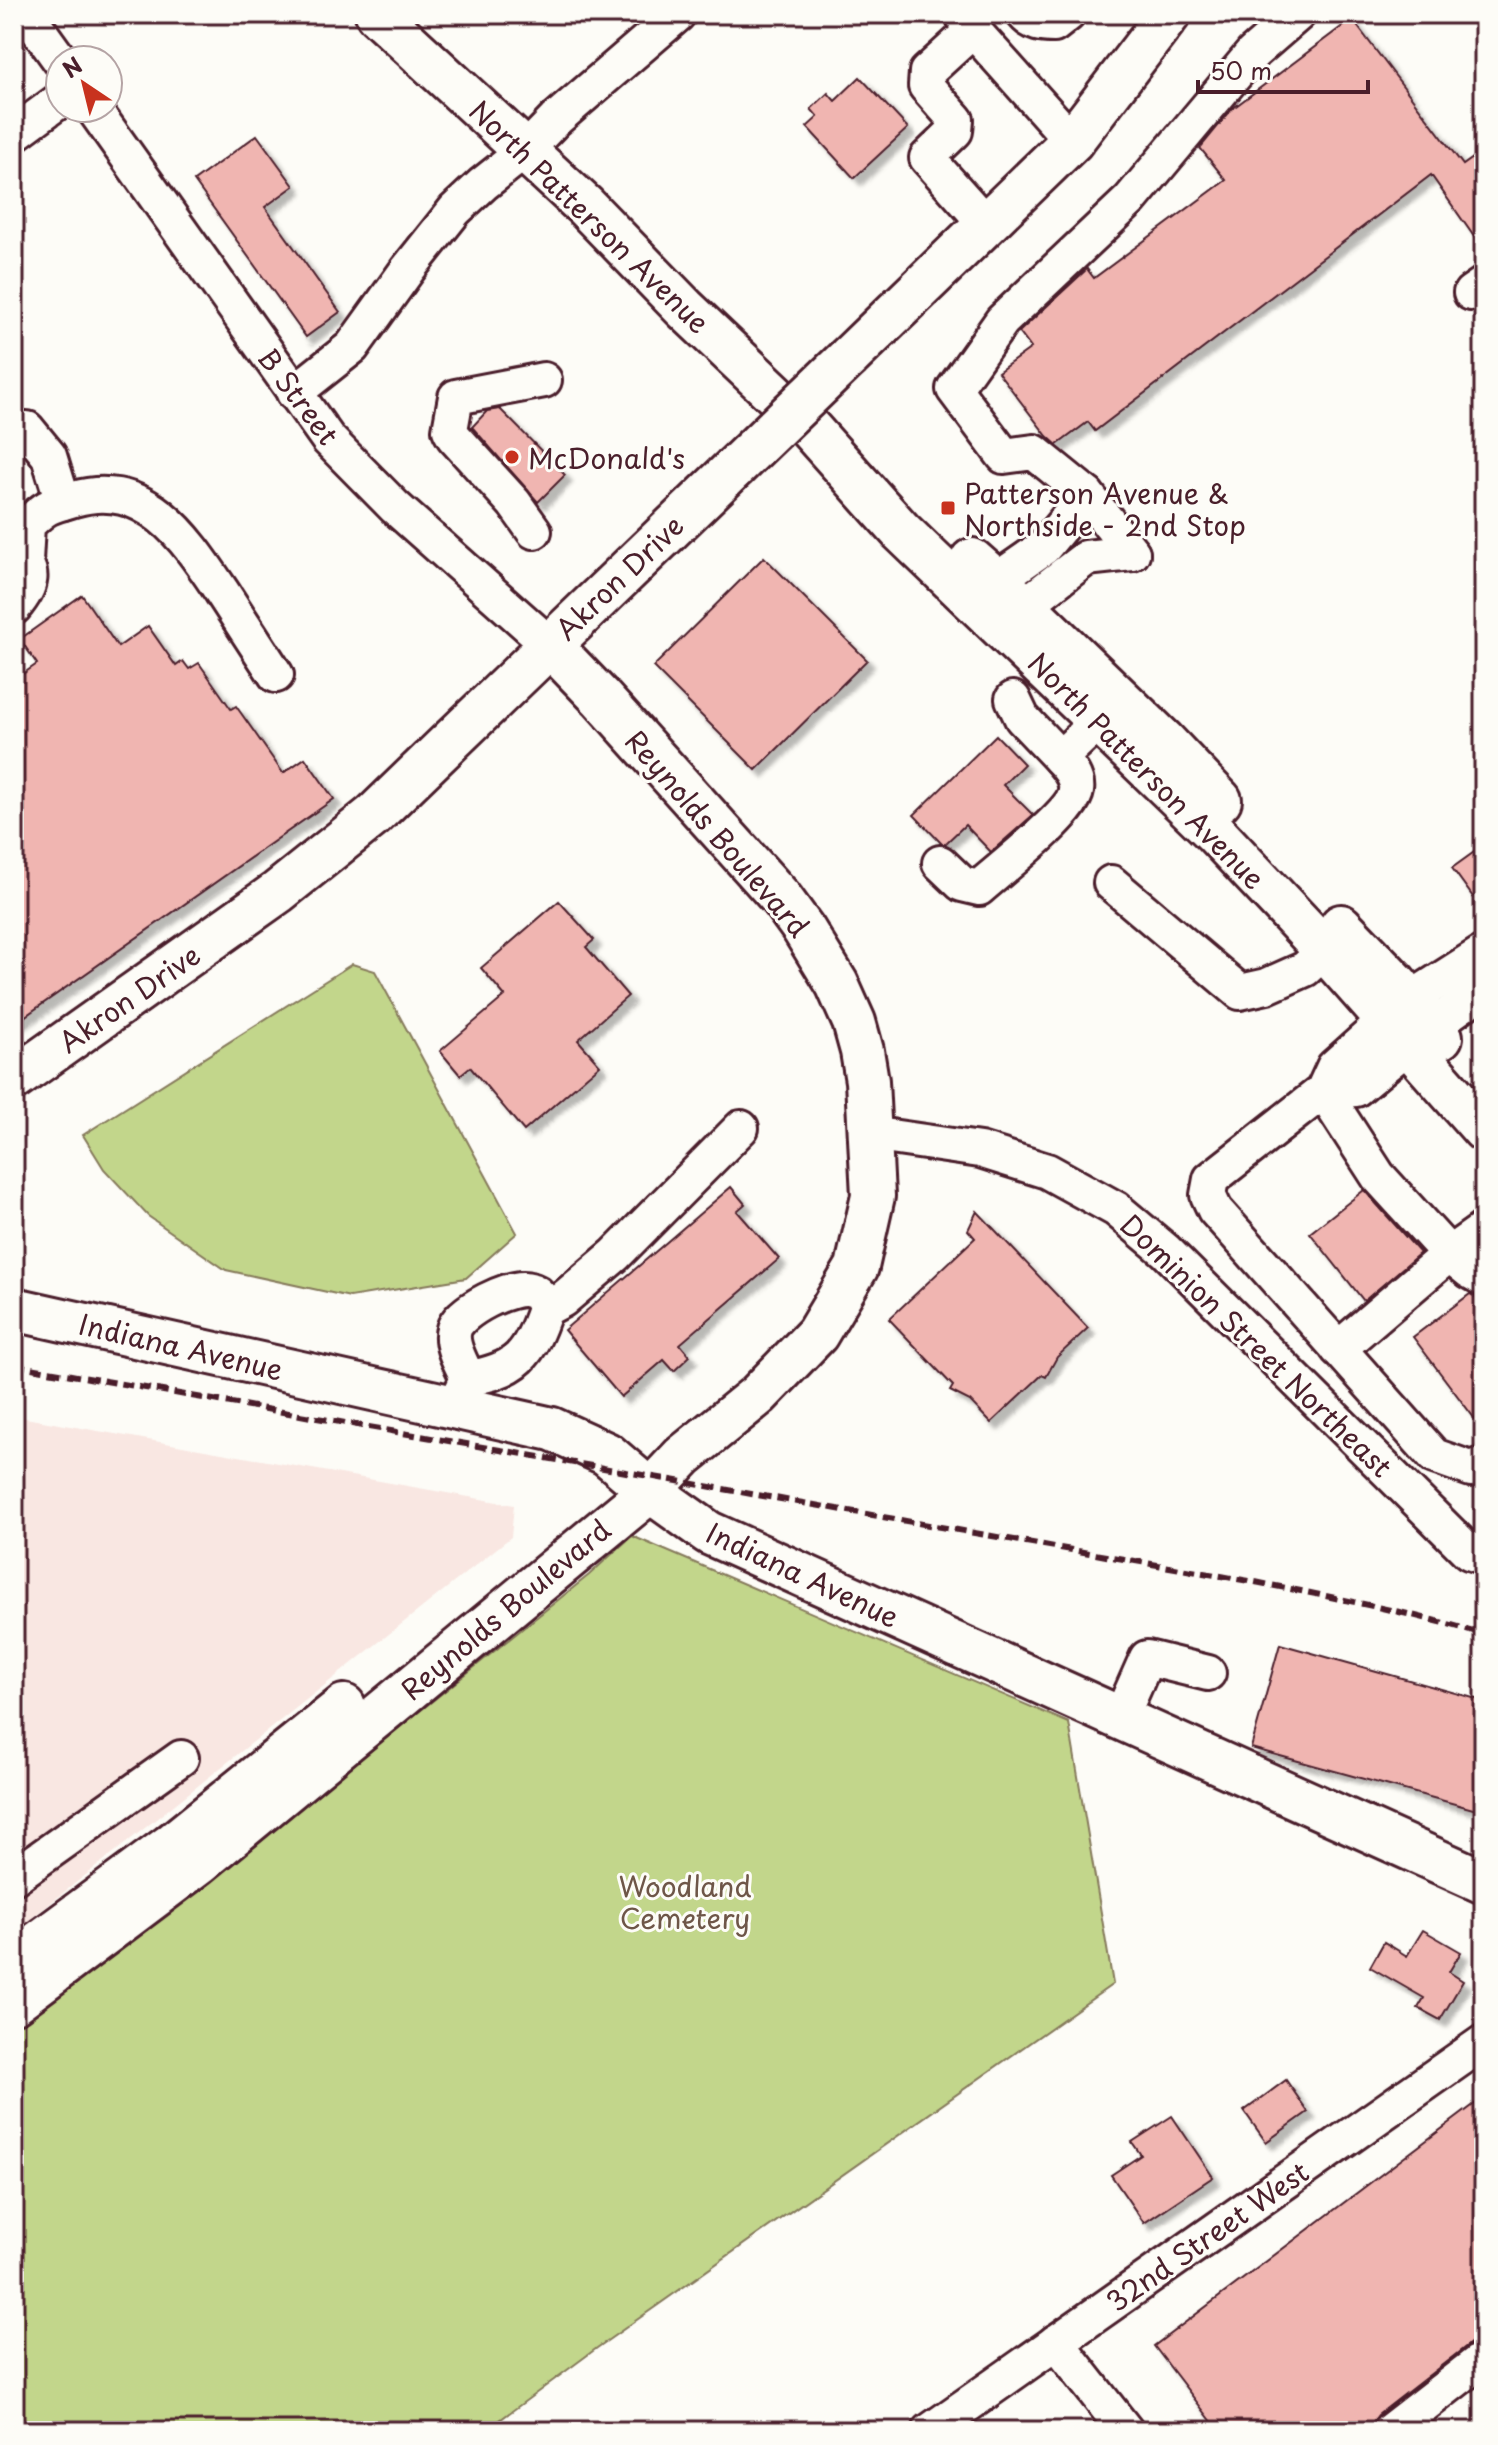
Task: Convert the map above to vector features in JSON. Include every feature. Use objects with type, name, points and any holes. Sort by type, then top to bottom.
[{"type":"main road","name":"North Patterson Avenue","points":[[377,14],[526,150],[684,308],[801,419],[922,513],[1001,599],[1099,721],[1215,833],[1336,940]]},
{"type":"main road","name":"Akron Drive","points":[[14,1079],[265,901],[331,851],[400,792],[549,644],[1072,141],[1169,14]]},
{"type":"main road","name":"North Patterson Avenue","points":[[1001,599],[1072,655],[1163,740],[1410,1023],[1484,1130]]},
{"type":"main road","name":"Reynolds Boulevard","points":[[14,1961],[170,1846],[640,1482],[683,1456],[758,1395],[817,1334],[857,1267],[873,1196],[870,1134],[862,1051],[854,1022],[837,984],[780,897],[549,644]]},
{"type":"main road","name":"North Patterson Avenue","points":[[1410,1023],[1484,1086]]},
{"type":"main road","name":"Indiana Avenue","points":[[14,1309],[462,1392],[607,1454],[709,1533],[1484,1882]]},
{"type":"main road","name":"Reynolds Boulevard","points":[[14,2002],[199,1863],[640,1482]]},
{"type":"street","points":[[27,14],[49,44]]},
{"type":"street","points":[[294,393],[352,347],[455,210],[678,14]]},
{"type":"street","points":[[1024,14],[1029,21],[1041,25],[1054,25],[1068,14]]},
{"type":"street","points":[[1001,599],[1086,558],[1132,553],[1087,495],[1034,452],[1004,456],[954,389],[1002,321],[1130,200],[1253,53],[1298,14]]},
{"type":"street","points":[[986,224],[927,158],[955,131],[956,120],[926,86],[927,72],[967,22],[1072,141]]},
{"type":"street","points":[[14,134],[44,112]]},
{"type":"street","name":"B Street","points":[[104,124],[328,439],[395,507],[549,644]]},
{"type":"street","points":[[534,531],[514,503],[450,430],[456,397],[544,380]]},
{"type":"street","points":[[14,429],[27,429],[49,456],[63,502]]},
{"type":"street","points":[[14,607],[23,597],[30,578],[20,557],[27,525],[46,507],[88,495],[117,495],[144,504],[189,542],[276,675]]},
{"type":"street","points":[[1086,558],[1087,495]]},
{"type":"street","points":[[1001,599],[1087,495]]},
{"type":"street","points":[[940,863],[962,884],[979,888],[1065,812],[1076,795],[1077,780],[1022,718],[1013,699]]},
{"type":"street","points":[[1060,758],[1099,721]]},
{"type":"street","points":[[1111,883],[1240,992],[1267,986],[1305,969],[1336,940]]},
{"type":"street","points":[[1410,1023],[1484,952]]},
{"type":"street","points":[[1484,989],[1410,1023],[1334,1067],[1323,1091],[1211,1179],[1208,1195],[1215,1210],[1434,1456],[1471,1469],[1484,1464]]},
{"type":"street","points":[[1323,1091],[1378,1176],[1449,1254],[1484,1279]]},
{"type":"street","points":[[545,1309],[562,1300],[615,1255],[741,1128]]},
{"type":"street","name":"Dominion Street Northeast","points":[[870,1134],[980,1150],[1047,1171],[1116,1209],[1166,1251],[1469,1552],[1484,1557]]},
{"type":"street","points":[[1338,1349],[1449,1254],[1484,1229]]},
{"type":"street","points":[[523,1289],[536,1293],[543,1300],[545,1309],[535,1334],[517,1361],[462,1392],[453,1341],[454,1326],[486,1301],[504,1293],[523,1289]]},
{"type":"street","points":[[1120,1719],[1147,1658],[1208,1673]]},
{"type":"street","points":[[14,1877],[181,1758]]},
{"type":"street","name":"32nd Street West","points":[[930,2431],[1484,2042]]},
{"type":"street","points":[[1056,2342],[1126,2431]]},
{"type":"street","points":[[1390,2431],[1484,2358]]},
{"type":"shaded area","points":[[14,1416],[514,1505],[511,1537],[14,1932]]},
{"type":"green space","points":[[352,964],[375,971],[517,1233],[466,1278],[350,1297],[226,1270],[148,1216],[104,1169],[83,1135]]},
{"type":"green space","name":"Woodland Cemetery","points":[[632,1536],[1069,1723],[1113,1984],[597,2348],[485,2431],[14,2431],[14,2026],[195,1892],[589,1575]]},
{"type":"building","points":[[1352,19],[1463,165],[1484,150],[1484,251],[1431,175],[1095,431],[1088,422],[1057,445],[998,372],[1031,348],[1019,332],[1087,269],[1094,278],[1226,180],[1200,148],[1232,109]]},
{"type":"building","points":[[860,77],[908,128],[854,178],[807,127],[818,117],[811,109],[828,93],[835,101]]},
{"type":"building","points":[[257,135],[294,186],[265,207],[340,312],[306,337],[194,181]]},
{"type":"building","name":"McDonald's","points":[[500,409],[565,475],[538,502],[472,427],[487,411]]},
{"type":"building","points":[[764,557],[867,660],[756,770],[653,667]]},
{"type":"building","points":[[82,595],[118,647],[148,626],[176,666],[183,661],[189,669],[199,663],[231,709],[236,706],[283,773],[305,758],[334,799],[14,1024],[14,680],[37,664],[20,639]]},
{"type":"building","points":[[996,735],[1024,764],[1003,785],[1033,815],[991,852],[965,825],[942,844],[914,815]]},
{"type":"building","points":[[1484,845],[1484,889],[1473,897],[1452,868]]},
{"type":"building","points":[[559,901],[594,940],[586,947],[628,996],[578,1040],[600,1065],[524,1131],[470,1067],[460,1075],[440,1051],[505,996],[481,968]]},
{"type":"building","points":[[731,1187],[745,1204],[737,1211],[779,1259],[680,1344],[690,1356],[674,1371],[664,1360],[621,1397],[564,1330]]},
{"type":"building","points":[[1364,1190],[1420,1253],[1364,1301],[1310,1233]]},
{"type":"building","points":[[977,1211],[1088,1328],[1057,1357],[1046,1377],[1042,1375],[991,1423],[970,1401],[950,1391],[953,1386],[889,1319],[975,1238],[968,1230]]},
{"type":"building","points":[[1470,1294],[1484,1309],[1484,1431],[1413,1337]]},
{"type":"building","points":[[1280,1644],[1484,1701],[1484,1812],[1251,1748]]},
{"type":"building","points":[[1423,1930],[1461,1952],[1449,1972],[1463,1981],[1440,2020],[1418,2008],[1424,1998],[1370,1967],[1384,1942],[1407,1956]]},
{"type":"building","points":[[1286,2080],[1308,2112],[1266,2142],[1244,2111]]},
{"type":"building","points":[[1484,2097],[1484,2338],[1472,2342],[1378,2415],[1370,2431],[1219,2431],[1154,2346]]},
{"type":"building","points":[[1172,2116],[1213,2177],[1144,2223],[1111,2175],[1141,2155],[1132,2142]]},
{"type":"railway","points":[[14,1365],[1255,1582],[1341,1599],[1484,1634]]},
{"type":"place","name":"McDonald's","points":[[512,457]]},
{"type":"place","name":"Patterson Avenue & Northside - 2nd Stop","points":[[948,508]]}]
